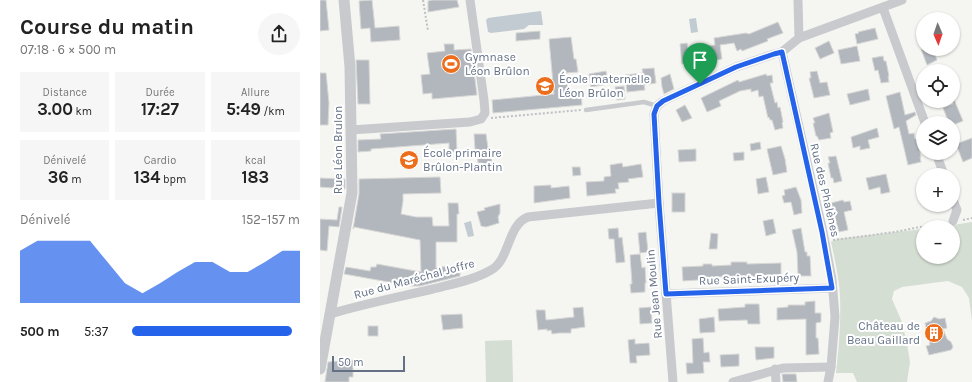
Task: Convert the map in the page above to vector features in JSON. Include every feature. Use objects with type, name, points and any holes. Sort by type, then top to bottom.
[{"type":"street","name":"Rue Léon Brulon","points":[[320,369],[352,193],[350,67],[344,0]]},
{"type":"street","points":[[351,130],[470,122],[481,119],[485,113],[484,100],[470,0]]},
{"type":"street","points":[[798,0],[800,38]]},
{"type":"street","points":[[659,203],[654,114],[657,106],[663,101],[736,67],[782,52],[800,38],[902,0]]},
{"type":"street","points":[[883,8],[922,116]]},
{"type":"street","name":"Rue des Phalènes","points":[[782,52],[825,243],[832,288],[835,317],[831,367],[828,382]]},
{"type":"street","name":"Rue Jean Moulin","points":[[659,203],[673,382]]},
{"type":"street","name":"Rue du Maréchal Joffre","points":[[330,314],[449,285],[492,270],[499,263],[522,219],[528,217],[659,203]]},
{"type":"street","name":"Rue Saint-Exupéry","points":[[666,294],[832,288]]},
{"type":"street","points":[[733,382],[775,369],[791,367],[831,367]]},
{"type":"street","points":[[775,369],[776,382]]},
{"type":"lane","points":[[586,110],[644,102],[657,106]]},
{"type":"path","points":[[423,0],[428,31]]},
{"type":"path","points":[[481,119],[586,110]]},
{"type":"path","points":[[959,220],[972,218]]},
{"type":"path","points":[[825,243],[835,239],[916,228]]},
{"type":"shaded area","points":[[541,11],[543,25],[529,25],[524,29],[491,33],[488,32],[486,20],[488,18]]},
{"type":"shaded area","points":[[696,18],[698,32],[691,33],[689,19]]},
{"type":"shaded area","points":[[471,221],[474,236],[468,237],[464,223]]},
{"type":"shaded area","points":[[972,222],[972,321],[969,298],[962,287],[948,281],[902,287],[894,291],[892,299],[902,322],[907,344],[910,362],[907,382],[857,382],[853,373],[836,373],[840,334],[840,296],[838,276],[831,242],[837,239],[916,230],[916,264],[960,264],[960,224]]},
{"type":"shaded area","points":[[512,340],[513,382],[486,382],[485,341]]},
{"type":"building","points":[[320,0],[326,0],[329,30],[320,31]]},
{"type":"building","points":[[372,0],[375,28],[399,26],[400,40],[371,42],[370,28],[361,29],[359,1]]},
{"type":"building","points":[[457,0],[459,7],[428,12],[428,1]]},
{"type":"building","points":[[778,22],[783,33],[767,39],[768,41],[742,51],[741,49],[737,51],[734,43],[720,45],[722,59],[692,65],[691,62],[682,64],[680,44],[687,43],[688,49],[715,45],[714,38],[746,33],[749,34]]},
{"type":"building","points":[[875,28],[878,39],[857,44],[855,34]]},
{"type":"building","points":[[540,31],[540,39],[516,41],[516,33]]},
{"type":"building","points":[[571,37],[574,59],[576,59],[578,72],[566,73],[568,92],[581,91],[582,105],[493,113],[492,100],[554,94],[549,39]]},
{"type":"building","points":[[829,41],[834,53],[820,59],[815,48]]},
{"type":"building","name":"Gymnase Léon Brûlon","points":[[444,44],[454,44],[454,50],[471,49],[477,95],[432,99],[432,93],[423,94],[421,75],[430,74],[427,53],[445,51]]},
{"type":"building","points":[[857,46],[860,61],[841,64],[838,50]]},
{"type":"building","points":[[883,56],[884,61],[886,61],[889,82],[881,83],[878,70],[875,71],[872,58]]},
{"type":"building","points":[[924,56],[936,56],[937,60],[927,64]]},
{"type":"building","points":[[356,60],[369,60],[370,104],[358,104]]},
{"type":"building","points":[[654,68],[656,83],[644,85],[645,90],[627,92],[625,75],[643,73],[642,69]]},
{"type":"building","points":[[606,71],[608,84],[591,87],[589,74]]},
{"type":"building","points":[[817,71],[820,83],[827,82],[830,95],[814,98],[809,78],[811,78],[810,72]]},
{"type":"building","points":[[320,73],[326,73],[329,103],[328,125],[320,125]]},
{"type":"building","points":[[670,74],[674,89],[664,94],[661,78]]},
{"type":"building","points":[[766,74],[767,76],[772,75],[773,83],[770,83],[775,103],[777,102],[778,108],[780,107],[783,128],[775,130],[772,120],[770,120],[769,117],[768,118],[763,96],[759,97],[758,90],[751,92],[751,89],[740,91],[719,101],[721,106],[707,112],[701,98],[738,80],[739,82]]},
{"type":"building","points":[[624,86],[625,99],[617,100],[615,87]]},
{"type":"building","points":[[868,89],[870,100],[850,105],[847,94]]},
{"type":"building","points":[[900,92],[905,115],[915,112],[916,115],[906,121],[909,134],[914,133],[916,139],[916,160],[921,160],[921,162],[908,165],[899,127],[894,129],[886,96]]},
{"type":"building","points":[[685,105],[692,118],[682,122],[676,110]]},
{"type":"building","points":[[943,108],[958,108],[963,121],[960,122],[960,116],[946,116]]},
{"type":"building","points":[[829,113],[833,132],[830,133],[831,138],[819,140],[816,136],[813,118]]},
{"type":"building","points":[[877,128],[879,137],[868,140],[870,148],[860,150],[860,146],[853,148],[851,137]]},
{"type":"building","points":[[456,129],[457,152],[449,152],[449,143],[371,149],[371,151],[358,152],[358,140],[381,139],[380,134]]},
{"type":"building","points":[[474,134],[486,134],[488,148],[490,148],[493,171],[483,172],[482,163],[478,163]]},
{"type":"building","points":[[972,138],[972,158],[963,162],[960,154],[960,142]]},
{"type":"building","points":[[760,142],[761,149],[751,151],[750,144]]},
{"type":"building","points":[[781,146],[787,172],[773,175],[767,149]]},
{"type":"building","points":[[696,149],[696,161],[679,162],[678,150]]},
{"type":"building","points":[[744,152],[744,160],[734,161],[733,153]]},
{"type":"building","points":[[836,156],[842,181],[834,183],[833,178],[831,178],[828,157]]},
{"type":"building","points":[[622,163],[623,167],[641,164],[643,177],[628,179],[629,182],[618,183],[619,189],[615,189],[616,193],[587,196],[586,182],[604,181],[604,177],[611,176],[610,165]]},
{"type":"building","points":[[572,167],[580,167],[581,175],[573,176]]},
{"type":"building","points":[[886,174],[890,192],[881,194],[880,187],[869,190],[866,178]]},
{"type":"building","points":[[440,177],[441,193],[403,194],[401,214],[416,217],[432,217],[433,226],[449,226],[448,203],[458,203],[459,214],[457,214],[457,242],[436,242],[436,268],[460,264],[460,276],[420,286],[411,286],[344,274],[346,267],[370,271],[371,267],[376,267],[377,264],[421,272],[420,240],[354,227],[353,229],[359,194],[359,179]]},
{"type":"building","points":[[766,177],[769,192],[758,194],[756,179]]},
{"type":"building","points":[[320,178],[345,179],[345,189],[320,187]]},
{"type":"building","points":[[551,185],[551,188],[569,186],[570,198],[534,203],[534,186]]},
{"type":"building","points":[[796,187],[801,200],[802,213],[794,215],[791,202],[784,203],[782,196],[785,195],[784,190]]},
{"type":"building","points":[[672,193],[685,193],[685,212],[672,212]]},
{"type":"building","points":[[843,200],[844,202],[850,201],[852,210],[844,212],[848,230],[839,232],[831,203]]},
{"type":"building","points":[[500,204],[500,213],[498,217],[499,223],[486,227],[481,226],[477,212],[485,210],[484,208]]},
{"type":"building","points":[[339,207],[342,207],[339,227],[329,226],[327,251],[320,250],[320,219],[337,220]]},
{"type":"building","points":[[773,219],[776,233],[766,236],[763,221]]},
{"type":"building","points":[[618,228],[619,238],[622,237],[625,262],[616,263],[614,239],[609,239],[608,229]]},
{"type":"building","points":[[801,228],[805,252],[807,252],[807,256],[810,256],[811,276],[798,276],[797,252],[792,230]]},
{"type":"building","points":[[646,232],[648,252],[640,253],[638,233]]},
{"type":"building","points":[[711,233],[718,234],[717,249],[709,249]]},
{"type":"building","points":[[640,254],[642,268],[645,267],[645,292],[631,293],[630,284],[632,284],[630,255]]},
{"type":"building","points":[[731,262],[747,262],[747,264],[781,263],[781,276],[712,277],[712,279],[683,281],[682,267],[703,266],[703,264],[712,264],[712,266],[731,265]]},
{"type":"building","points":[[815,301],[815,313],[821,313],[821,322],[816,323],[816,338],[818,338],[819,354],[806,355],[806,319],[777,320],[777,308],[788,307],[788,305],[805,305],[805,302]]},
{"type":"building","points":[[745,304],[759,304],[760,324],[748,324],[747,320],[719,321],[718,309],[745,307]]},
{"type":"building","points":[[583,307],[585,327],[571,329],[571,333],[552,334],[551,330],[538,330],[536,310],[545,310],[546,320],[574,317],[573,308]]},
{"type":"building","points":[[651,307],[652,323],[640,324],[639,308]]},
{"type":"building","points":[[462,314],[463,328],[443,330],[441,315]]},
{"type":"building","points":[[714,317],[715,332],[700,333],[699,319]]},
{"type":"building","name":"Château de Beau Gaillard","points":[[934,317],[939,319],[945,318],[947,328],[943,329],[947,339],[951,342],[953,347],[951,350],[929,355],[926,346],[930,345],[925,323],[931,321]]},
{"type":"building","points":[[368,326],[378,326],[378,336],[368,336]]},
{"type":"building","points":[[703,338],[704,353],[709,352],[710,362],[703,362],[704,373],[687,374],[686,363],[693,363],[692,339]]},
{"type":"building","points":[[635,339],[635,344],[649,343],[650,355],[636,356],[637,363],[630,363],[628,340]]},
{"type":"building","points":[[755,347],[774,347],[774,358],[756,360]]},
{"type":"building","points":[[739,354],[739,366],[721,367],[720,355]]},
{"type":"building","points":[[353,360],[353,377],[349,377],[349,382],[325,382],[328,362]]},
{"type":"building","points":[[782,374],[796,374],[797,382],[783,382]]},
{"type":"place","name":"Gymnase Léon Brûlon","points":[[451,64]]},
{"type":"place","name":"École maternelle Léon Brûlon","points":[[545,86]]},
{"type":"place","name":"École primaire Brûlon-Plantin","points":[[409,160]]},
{"type":"place","name":"Château de Beau Gaillard","points":[[934,333]]},
{"type":"route","points":[[782,52],[832,279],[832,288],[666,294],[654,114],[657,106],[663,101],[700,84],[736,67],[782,52]]}]
